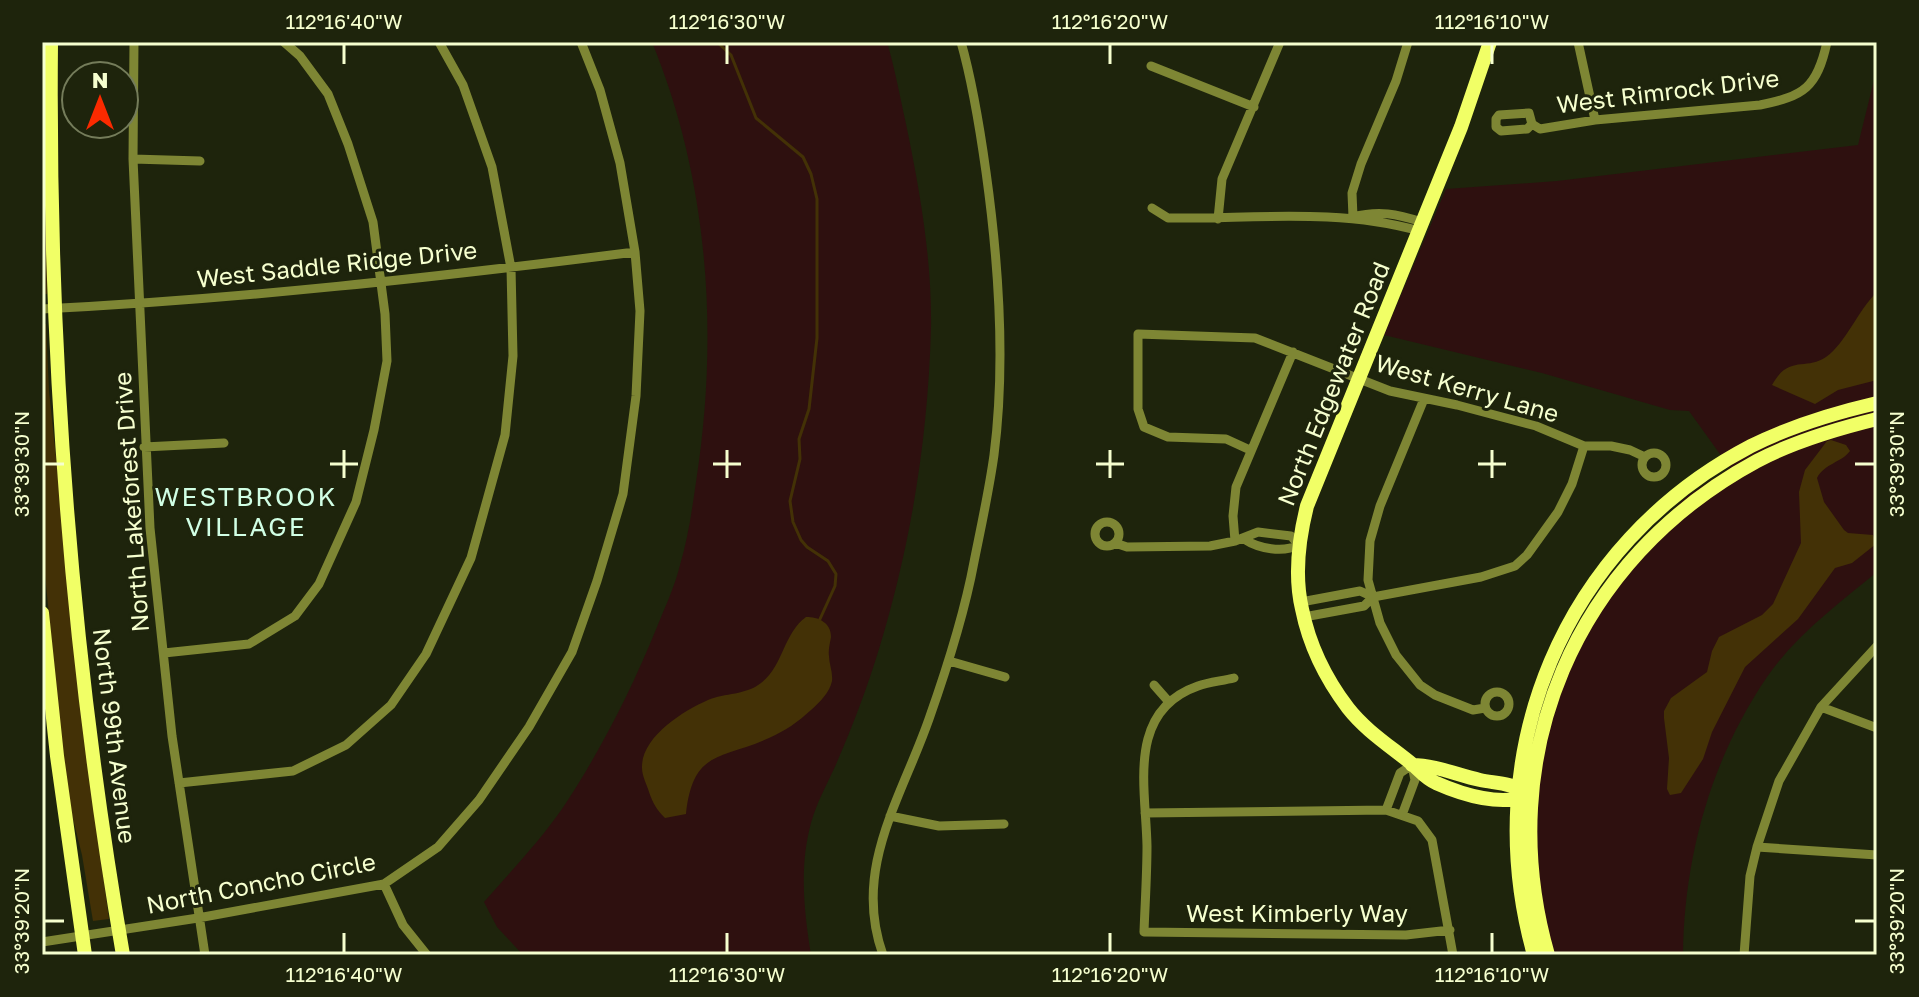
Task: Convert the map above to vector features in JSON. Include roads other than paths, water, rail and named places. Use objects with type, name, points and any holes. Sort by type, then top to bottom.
[{"type":"street","name":"North 99th Avenue","points":[[51,42],[48,309],[83,677],[123,955]]},
{"type":"street","name":"North Lakeforest Drive","points":[[134,42],[133,159],[150,528],[179,783],[205,955]]},
{"type":"street","points":[[164,653],[249,644],[295,616],[319,584],[356,502],[374,430],[387,361],[385,314],[373,222],[328,94],[300,56],[284,42]]},
{"type":"street","points":[[179,783],[293,771],[346,745],[391,705],[426,654],[471,558],[505,435],[513,356],[511,268],[492,167],[463,85],[439,42]]},
{"type":"street","name":"North Concho Circle","points":[[42,942],[198,918],[384,884],[438,847],[479,800],[529,727],[572,652],[623,494],[636,396],[640,311],[635,252],[620,163],[600,90],[581,42]]},
{"type":"street","points":[[883,955],[874,929],[872,887],[878,852],[929,722],[949,661],[974,565],[994,454],[999,384],[996,239],[982,141],[969,68],[961,42]]},
{"type":"street","points":[[1218,219],[1222,179],[1280,42]]},
{"type":"street","points":[[1353,217],[1352,193],[1356,178],[1408,42]]},
{"type":"street","name":"North Edgewater Road","points":[[1490,42],[1473,97],[1307,506],[1299,545],[1302,609],[1328,678],[1349,709],[1372,734],[1412,765],[1429,765],[1521,794]]},
{"type":"street","points":[[1578,42],[1595,120]]},
{"type":"street","name":"West Rimrock Drive","points":[[1532,124],[1540,129],[1595,120],[1760,105],[1784,100],[1809,88],[1823,60],[1827,42]]},
{"type":"street","points":[[1151,66],[1254,107]]},
{"type":"street","points":[[133,159],[200,161]]},
{"type":"street","points":[[1152,208],[1168,218],[1353,217],[1420,227]]},
{"type":"street","name":"West Saddle Ridge Drive","points":[[48,309],[379,282],[635,252]]},
{"type":"street","name":"West Kerry Lane","points":[[1250,450],[1226,439],[1168,437],[1144,427],[1138,409],[1138,334],[1255,338],[1390,391],[1536,426],[1584,446],[1611,446],[1645,457]]},
{"type":"street","points":[[1239,540],[1233,516],[1236,487],[1293,352]]},
{"type":"street","points":[[1424,399],[1380,506],[1370,541],[1368,580],[1380,623],[1396,655],[1420,685],[1435,695],[1473,710],[1485,708]]},
{"type":"street","points":[[1534,955],[1524,922],[1516,861],[1526,734],[1559,643],[1591,588],[1615,555],[1674,497],[1702,476],[1751,446],[1818,419],[1877,403]]},
{"type":"street","points":[[1548,955],[1539,923],[1521,794],[1565,666],[1591,616],[1627,565],[1684,509],[1747,467],[1790,446],[1877,419]]},
{"type":"street","points":[[144,447],[224,443]]},
{"type":"street","points":[[1302,609],[1364,606],[1373,597],[1481,577],[1515,566],[1527,555],[1558,512],[1572,484],[1584,446]]},
{"type":"street","points":[[1115,543],[1127,547],[1173,547],[1239,540],[1258,532],[1291,536],[1299,545],[1288,551],[1239,540]]},
{"type":"street","points":[[1302,609],[1360,591],[1373,597]]},
{"type":"street","points":[[42,613],[57,756],[85,955]]},
{"type":"street","points":[[1744,955],[1750,876],[1779,781],[1821,707],[1877,646]]},
{"type":"street","points":[[949,661],[1005,677]]},
{"type":"street","points":[[1234,678],[1198,685],[1169,702],[1146,737],[1143,767],[1145,813],[1386,810],[1418,821],[1432,840],[1453,955]]},
{"type":"street","points":[[1154,685],[1169,702]]},
{"type":"street","points":[[1821,707],[1877,728]]},
{"type":"street","points":[[1386,810],[1400,773],[1412,765],[1415,780],[1402,815]]},
{"type":"street","name":"West Kimberly Way","points":[[1145,813],[1144,932],[1406,935],[1450,930]]},
{"type":"street","points":[[890,816],[939,826],[1004,824]]},
{"type":"street","points":[[1757,847],[1877,855]]},
{"type":"street","points":[[384,884],[403,925],[427,955]]},
{"type":"waterway","points":[[717,42],[731,55],[756,118],[803,157],[817,199],[817,338],[809,409],[799,439],[800,459],[790,501],[793,522],[801,540],[828,561],[836,574],[835,586],[820,619]]},
{"type":"district","name":"WESTBROOK VILLAGE","points":[[246,512]]}]
